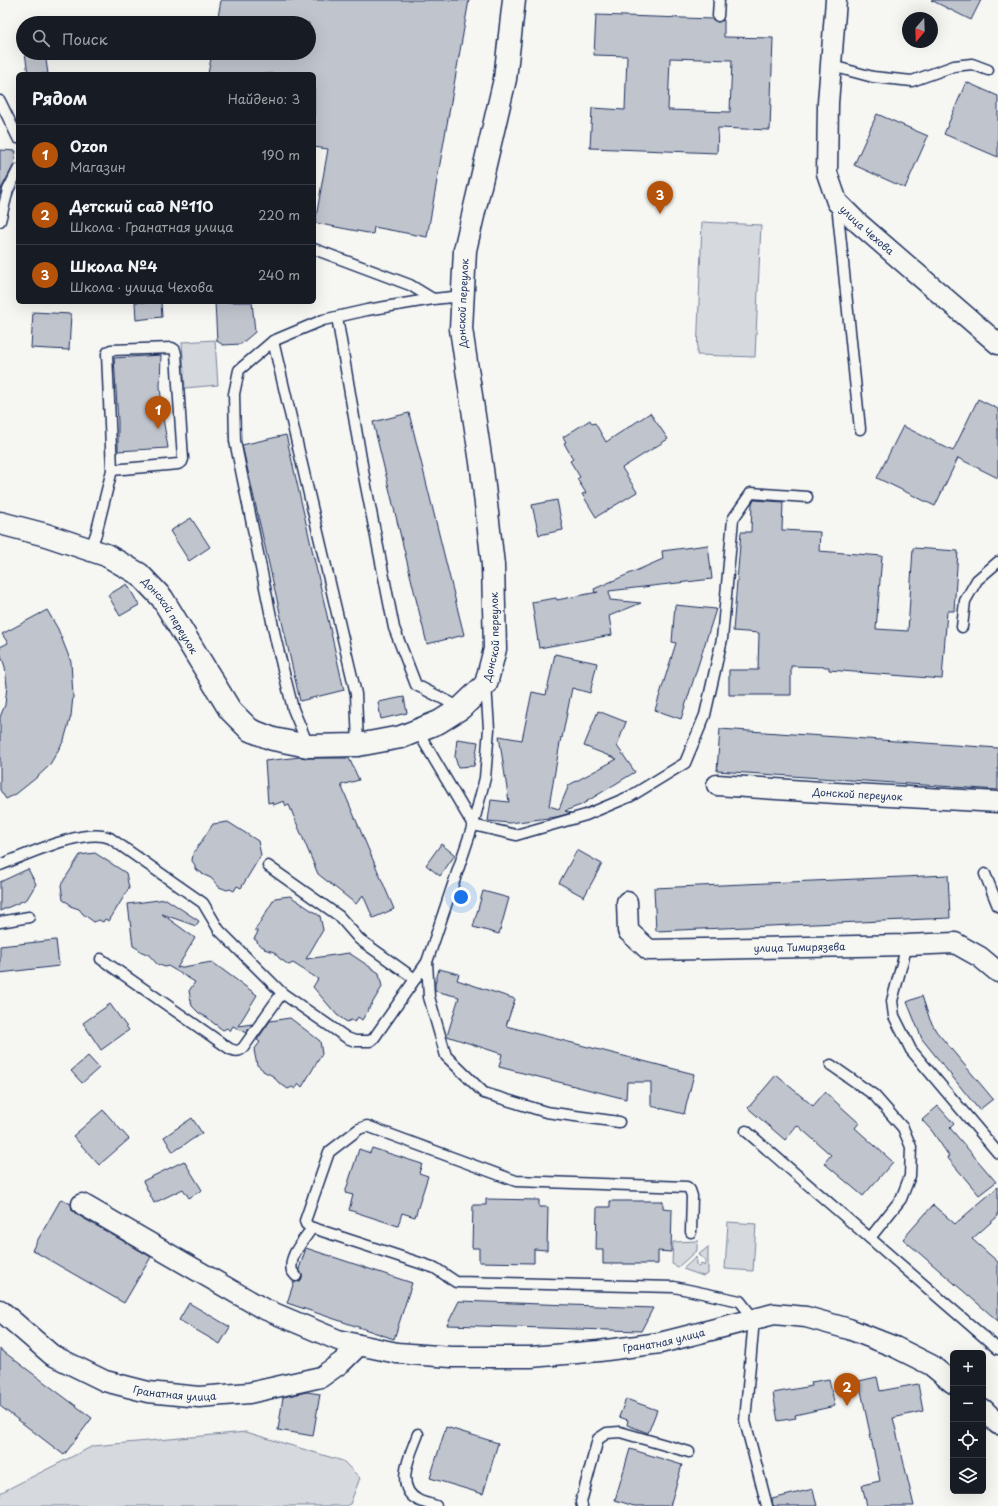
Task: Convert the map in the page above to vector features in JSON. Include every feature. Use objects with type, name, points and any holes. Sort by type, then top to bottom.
[{"type":"street","name":"Донской переулок","points":[[0,520],[106,555],[139,574],[162,598],[230,710],[250,730],[273,739],[308,746],[358,744],[401,737],[439,722],[462,708],[486,684],[495,649],[493,565],[482,469],[461,329],[465,250],[505,79],[514,0]]},
{"type":"street","name":"улица Чехова","points":[[836,0],[828,104],[827,173],[837,202],[856,221],[998,344]]},
{"type":"street","name":"Донской переулок","points":[[717,785],[998,802]]},
{"type":"street","name":"улица Тимирязева","points":[[627,902],[628,931],[649,950],[955,943],[980,957],[998,972]]},
{"type":"street","name":"Гранатная улица","points":[[82,1204],[262,1308],[338,1340],[359,1345],[397,1352],[451,1357],[532,1357],[599,1351],[660,1343],[774,1314],[806,1317],[849,1329],[931,1365],[950,1381]]},
{"type":"street","name":"Гранатная улица","points":[[0,1310],[52,1355],[105,1381],[148,1392],[199,1397],[249,1393],[321,1377],[342,1362],[359,1345]]},
{"type":"street","points":[[986,1412],[998,1424]]},
{"type":"lane","points":[[718,16],[719,0]]},
{"type":"lane","points":[[832,66],[873,77],[912,81],[954,66],[972,64],[988,70]]},
{"type":"lane","points":[[0,101],[16,134]]},
{"type":"lane","points":[[0,221],[8,190],[16,174]]},
{"type":"lane","points":[[837,202],[860,429]]},
{"type":"lane","points":[[316,249],[410,284],[433,299]]},
{"type":"lane","points":[[308,746],[293,709],[276,641],[235,441],[234,394],[239,370],[273,341],[323,320],[367,310],[433,299],[463,296]]},
{"type":"lane","points":[[337,317],[364,476],[394,628],[416,685],[462,708]]},
{"type":"lane","points":[[273,341],[356,694],[358,744]]},
{"type":"lane","points":[[90,550],[112,470],[107,358],[108,352],[111,350],[172,348],[175,350],[176,354],[184,454],[182,462],[178,464],[112,470]]},
{"type":"lane","points":[[417,730],[472,825],[516,835],[586,815],[631,796],[685,763],[705,715],[722,639],[732,519],[751,493],[807,497]]},
{"type":"lane","points":[[962,627],[965,601],[977,580],[998,562]]},
{"type":"lane","points":[[0,865],[63,841],[104,835],[203,903],[219,930],[282,993],[351,1040],[364,1042],[370,1041],[374,1038],[427,962],[472,825],[485,778],[489,729],[486,684]]},
{"type":"lane","points":[[268,866],[339,916],[359,939],[415,979]]},
{"type":"lane","points":[[985,874],[998,906]]},
{"type":"lane","points":[[0,922],[29,917]]},
{"type":"lane","points":[[907,945],[892,1001],[894,1016],[911,1050],[998,1153]]},
{"type":"lane","points":[[101,959],[235,1051],[243,1048],[282,993]]},
{"type":"lane","points":[[427,962],[429,996],[446,1056],[484,1093],[546,1112],[619,1122]]},
{"type":"lane","points":[[831,1065],[874,1095],[903,1128],[911,1147],[910,1176],[901,1199],[870,1238]]},
{"type":"lane","points":[[691,1232],[692,1196],[687,1187],[516,1182],[367,1126],[359,1129],[329,1152],[305,1221],[306,1224],[312,1228],[435,1268],[456,1282],[674,1287],[740,1301],[754,1319],[745,1421],[767,1506]]},
{"type":"lane","points":[[746,1131],[998,1349]]},
{"type":"lane","points":[[296,1276],[292,1271],[292,1262],[296,1251],[312,1228]]},
{"type":"lane","points":[[582,1506],[581,1502],[598,1439],[608,1433],[620,1432],[689,1452]]},
{"type":"lane","points":[[418,1434],[405,1470],[407,1489],[417,1500],[436,1506]]},
{"type":"shaded area","points":[[702,222],[761,225],[755,357],[697,355]]},
{"type":"shaded area","points":[[215,340],[218,385],[185,388],[182,342]]},
{"type":"shaded area","points":[[728,1222],[756,1224],[753,1271],[725,1269]]},
{"type":"shaded area","points":[[699,1241],[697,1243],[697,1250],[678,1267],[672,1264],[673,1242]]},
{"type":"shaded area","points":[[708,1247],[708,1274],[703,1276],[683,1269],[696,1257],[696,1265],[699,1267],[701,1263],[704,1266],[706,1260],[698,1255]]},
{"type":"shaded area","points":[[246,1432],[343,1461],[360,1478],[350,1504],[347,1506],[0,1506],[0,1493],[93,1446]]},
{"type":"building","points":[[221,0],[469,0],[427,237],[374,227],[373,234],[316,223],[328,149],[316,147],[316,72],[208,72],[211,60],[316,60],[316,16],[218,16]]},
{"type":"building","points":[[931,0],[981,0],[971,20]]},
{"type":"building","points":[[596,15],[712,19],[718,22],[724,20],[724,37],[773,38],[770,130],[718,128],[717,153],[590,148],[592,108],[625,110],[627,56],[594,55]],"holes":[[[670,58],[732,60],[730,112],[668,110]]]},
{"type":"building","points":[[26,60],[46,60],[48,72],[28,72]]},
{"type":"building","points":[[966,82],[998,96],[998,157],[944,134]]},
{"type":"building","points":[[877,114],[928,136],[905,188],[854,165]]},
{"type":"building","points":[[0,150],[16,151],[14,165],[2,187],[0,195]]},
{"type":"building","points":[[135,304],[161,304],[162,317],[136,320]]},
{"type":"building","points":[[215,304],[252,304],[255,332],[241,344],[223,345],[217,341]]},
{"type":"building","points":[[33,312],[71,314],[69,350],[31,348]]},
{"type":"building","points":[[161,355],[160,386],[168,448],[118,451],[118,422],[114,358]]},
{"type":"building","points":[[978,399],[998,409],[998,478],[958,458],[935,506],[877,478],[903,426],[953,451]]},
{"type":"building","points":[[409,413],[464,635],[427,644],[373,422]]},
{"type":"building","points":[[650,413],[668,439],[622,468],[637,492],[596,517],[582,494],[586,493],[577,479],[580,477],[570,461],[573,459],[564,443],[566,442],[563,437],[590,420],[592,424],[595,423],[606,442]]},
{"type":"building","points":[[286,435],[344,690],[300,701],[242,445]]},
{"type":"building","points":[[557,500],[563,530],[539,535],[532,505]]},
{"type":"building","points":[[754,500],[783,502],[782,530],[820,532],[819,551],[882,556],[876,629],[908,631],[913,548],[958,551],[954,611],[947,611],[942,679],[829,670],[829,667],[791,666],[791,695],[729,695],[729,670],[758,670],[759,633],[733,631],[741,532],[751,532],[752,503]]},
{"type":"building","points":[[191,518],[210,547],[189,561],[170,531]]},
{"type":"building","points":[[708,545],[712,579],[609,591],[610,600],[641,603],[609,616],[612,635],[539,648],[532,602],[556,598],[557,600],[595,593],[594,589],[663,559],[662,551]]},
{"type":"building","points":[[127,584],[139,605],[120,616],[108,595]]},
{"type":"building","points":[[675,605],[716,609],[681,719],[655,710],[676,643],[672,642]]},
{"type":"building","points":[[47,610],[58,629],[71,662],[73,696],[71,716],[64,740],[49,766],[16,794],[6,799],[0,790],[0,717],[5,705],[7,686],[5,667],[0,652],[0,647],[8,643],[2,634]]},
{"type":"building","points":[[555,654],[597,663],[590,693],[572,688],[562,738],[561,737],[549,806],[559,809],[569,785],[617,759],[584,746],[598,711],[626,722],[617,746],[635,772],[581,805],[565,811],[571,813],[556,817],[510,823],[488,821],[491,800],[509,802],[499,736],[522,740],[532,692],[546,695]]},
{"type":"building","points":[[404,697],[407,713],[381,719],[378,702]]},
{"type":"building","points":[[720,729],[998,748],[998,790],[717,771]]},
{"type":"building","points":[[457,739],[478,742],[474,766],[458,767],[455,757]]},
{"type":"building","points":[[300,757],[349,758],[359,780],[341,785],[394,909],[373,918],[363,895],[356,904],[318,874],[289,805],[286,806],[284,801],[273,805],[272,802],[268,803],[265,761]]},
{"type":"building","points":[[228,822],[258,841],[261,855],[241,888],[237,886],[234,891],[219,887],[211,878],[195,869],[195,865],[192,861],[193,854],[213,824]]},
{"type":"building","points":[[441,844],[455,855],[440,876],[426,865]]},
{"type":"building","points":[[577,850],[602,864],[584,897],[559,883]]},
{"type":"building","points":[[95,853],[126,873],[129,888],[109,921],[105,919],[103,922],[99,920],[94,922],[79,909],[70,906],[70,904],[63,900],[61,885],[80,855]]},
{"type":"building","points":[[28,869],[36,884],[27,899],[0,911],[0,882]]},
{"type":"building","points":[[948,875],[950,918],[656,931],[654,888]]},
{"type":"building","points":[[483,891],[509,898],[499,934],[473,927]]},
{"type":"building","points":[[290,896],[320,916],[323,930],[306,959],[349,953],[379,973],[382,987],[362,1020],[358,1017],[355,1022],[351,1020],[347,1022],[337,1015],[313,987],[318,979],[293,963],[289,965],[279,958],[274,952],[264,949],[265,948],[258,944],[254,939],[258,932],[255,930],[275,898]]},
{"type":"building","points":[[166,899],[199,921],[196,926],[162,914],[195,938],[177,968],[212,962],[257,995],[238,1026],[252,1024],[246,1033],[233,1026],[230,1031],[227,1028],[223,1030],[199,1013],[192,1006],[189,991],[195,982],[168,966],[165,967],[157,964],[149,955],[133,946],[128,904]]},
{"type":"building","points":[[56,940],[59,966],[0,973],[0,946]]},
{"type":"building","points":[[439,969],[459,974],[457,980],[515,999],[506,1026],[694,1074],[684,1114],[651,1106],[651,1082],[627,1082],[626,1099],[499,1067],[502,1054],[447,1036],[459,997],[435,991],[435,984]]},
{"type":"building","points":[[922,996],[930,1020],[936,1031],[993,1099],[979,1110],[922,1039],[907,1002]]},
{"type":"building","points":[[110,1004],[129,1030],[101,1050],[83,1023]]},
{"type":"building","points":[[290,1018],[320,1041],[322,1054],[302,1087],[299,1084],[295,1089],[292,1087],[288,1089],[278,1082],[273,1076],[263,1071],[257,1065],[254,1050],[260,1042],[257,1040],[270,1021]]},
{"type":"building","points":[[88,1056],[99,1068],[82,1083],[71,1071]]},
{"type":"building","points":[[776,1075],[813,1106],[825,1092],[859,1123],[855,1128],[893,1162],[863,1196],[824,1163],[831,1155],[797,1125],[785,1140],[748,1108]]},
{"type":"building","points":[[938,1106],[954,1124],[950,1128],[996,1182],[979,1195],[947,1157],[949,1156],[932,1131],[922,1120]]},
{"type":"building","points":[[103,1110],[129,1139],[99,1165],[73,1136]]},
{"type":"building","points":[[192,1118],[202,1133],[173,1152],[164,1137]]},
{"type":"building","points":[[372,1148],[422,1164],[419,1173],[428,1176],[415,1217],[402,1213],[398,1226],[349,1210],[353,1195],[345,1193],[359,1149],[370,1153]]},
{"type":"building","points":[[184,1161],[202,1190],[189,1198],[183,1189],[154,1203],[143,1181]]},
{"type":"building","points":[[998,1187],[998,1216],[972,1239],[998,1262],[998,1321],[903,1239],[933,1205],[955,1224]]},
{"type":"building","points":[[61,1199],[71,1204],[72,1210],[76,1214],[151,1257],[124,1303],[32,1250]]},
{"type":"building","points":[[486,1199],[539,1200],[539,1207],[548,1207],[547,1250],[534,1249],[534,1263],[479,1262],[479,1248],[472,1248],[473,1205],[486,1205]]},
{"type":"building","points":[[610,1201],[663,1201],[663,1208],[672,1209],[671,1252],[658,1251],[658,1264],[603,1264],[603,1250],[596,1250],[597,1207],[610,1207]]},
{"type":"building","points":[[306,1248],[412,1283],[394,1339],[287,1303],[294,1282],[300,1281],[302,1278],[299,1269]]},
{"type":"building","points":[[459,1301],[653,1308],[641,1331],[447,1325]]},
{"type":"building","points":[[189,1303],[230,1327],[220,1344],[179,1320]]},
{"type":"building","points":[[0,1349],[92,1418],[64,1455],[0,1406]]},
{"type":"building","points":[[877,1377],[880,1391],[918,1384],[923,1411],[893,1418],[914,1506],[867,1506],[862,1485],[880,1481],[859,1381]]},
{"type":"building","points":[[829,1379],[835,1406],[795,1415],[796,1418],[778,1421],[773,1393],[812,1386],[811,1382]]},
{"type":"building","points":[[307,1392],[320,1394],[313,1436],[278,1430],[283,1397]]},
{"type":"building","points":[[626,1399],[657,1410],[648,1433],[627,1425],[628,1420],[619,1417]]},
{"type":"building","points":[[446,1427],[498,1443],[483,1494],[430,1478]]},
{"type":"building","points":[[630,1449],[682,1465],[670,1506],[634,1506],[615,1500]]},
{"type":"building","points":[[813,1489],[817,1506],[773,1506],[772,1499]]},
{"type":"place","name":"Школа №4","points":[[660,214]]},
{"type":"place","name":"Ozon","points":[[158,429]]},
{"type":"place","name":"Детский сад №110","points":[[847,1406]]}]
